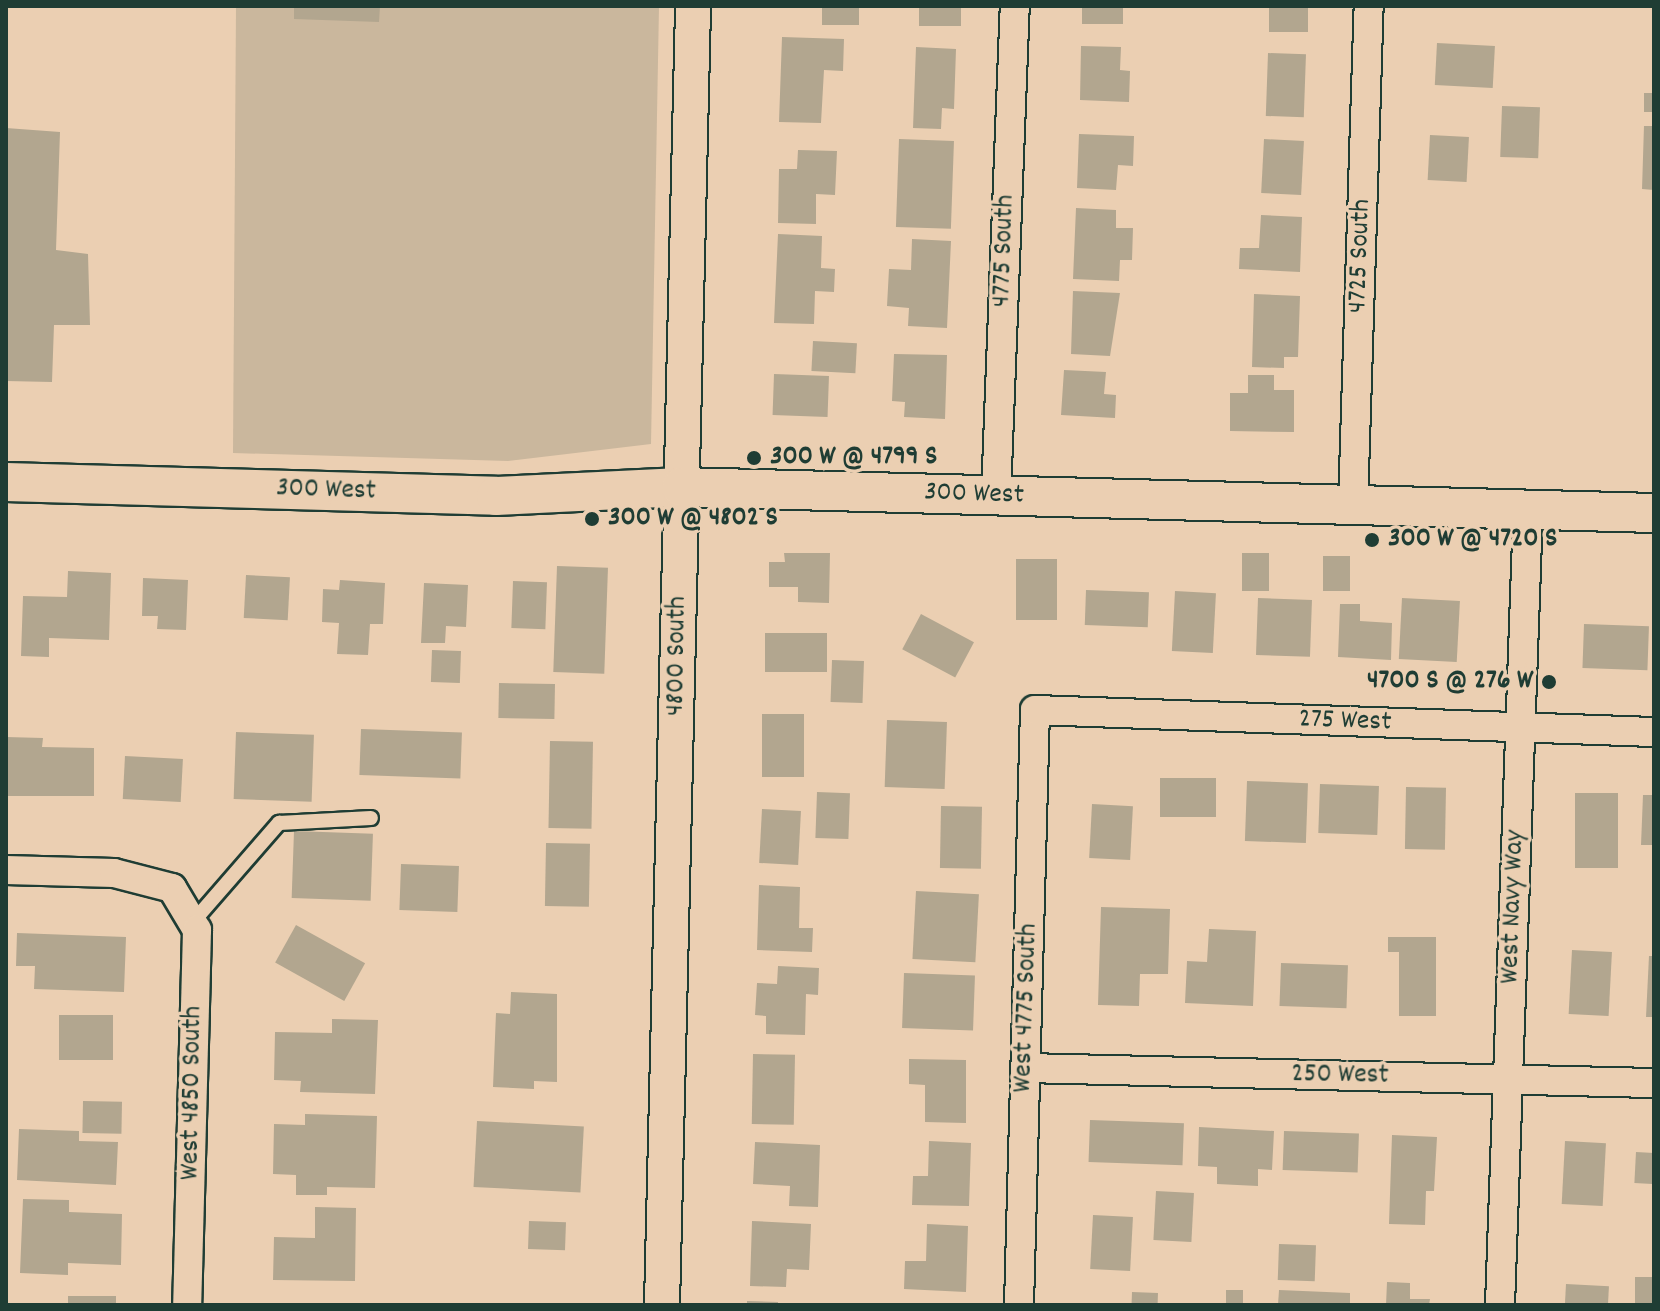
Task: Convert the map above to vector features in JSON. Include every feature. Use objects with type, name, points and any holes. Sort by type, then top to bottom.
[{"type":"main road","name":"300 West","points":[[6,482],[496,496],[681,487],[1654,513]]},
{"type":"street","name":"4800 South","points":[[662,1305],[693,6]]},
{"type":"street","name":"4775 South","points":[[996,495],[1015,6]]},
{"type":"street","name":"4725 South","points":[[1353,505],[1369,6]]},
{"type":"street","name":"West Navy Way","points":[[1500,1305],[1528,510]]},
{"type":"street","name":"275 West","points":[[1035,710],[1654,732]]},
{"type":"street","name":"West 4775 South","points":[[1019,1305],[1035,710]]},
{"type":"street","name":"West 4850 South","points":[[6,870],[114,873],[172,888],[197,930],[187,1305]]},
{"type":"street","name":"250 West","points":[[1025,1068],[1654,1083]]},
{"type":"lane","points":[[192,923],[279,823],[371,818]]},
{"type":"shaded area","points":[[236,6],[659,6],[651,444],[508,461],[233,453]]},
{"type":"building","points":[[294,6],[380,6],[379,22],[294,19]]},
{"type":"building","points":[[822,6],[859,6],[859,25],[822,25]]},
{"type":"building","points":[[919,6],[961,6],[961,26],[919,26]]},
{"type":"building","points":[[1082,6],[1123,6],[1123,24],[1082,24]]},
{"type":"building","points":[[1269,6],[1308,6],[1308,32],[1269,32]]},
{"type":"building","points":[[782,37],[844,39],[843,71],[824,70],[821,123],[779,122]]},
{"type":"building","points":[[1437,43],[1495,46],[1493,88],[1435,85]]},
{"type":"building","points":[[1081,46],[1121,47],[1120,70],[1130,71],[1129,102],[1080,100]]},
{"type":"building","points":[[916,47],[956,49],[954,109],[942,108],[941,129],[913,128]]},
{"type":"building","points":[[1268,53],[1306,54],[1304,117],[1266,116]]},
{"type":"building","points":[[1644,93],[1654,93],[1654,112],[1644,112]]},
{"type":"building","points":[[1502,106],[1540,107],[1538,158],[1500,157]]},
{"type":"building","points":[[1644,126],[1654,126],[1654,190],[1642,189]]},
{"type":"building","points":[[6,128],[60,132],[56,250],[88,254],[90,325],[54,325],[52,382],[6,381]]},
{"type":"building","points":[[1079,134],[1134,136],[1133,166],[1118,165],[1116,190],[1077,188]]},
{"type":"building","points":[[1430,135],[1469,137],[1467,182],[1428,180]]},
{"type":"building","points":[[899,139],[954,141],[951,229],[896,227]]},
{"type":"building","points":[[1264,139],[1304,141],[1301,195],[1261,193]]},
{"type":"building","points":[[798,150],[837,151],[835,195],[816,194],[816,224],[778,223],[779,169],[797,169]]},
{"type":"building","points":[[1076,208],[1116,210],[1116,228],[1133,228],[1132,260],[1120,260],[1119,281],[1073,279]]},
{"type":"building","points":[[1261,215],[1302,217],[1300,272],[1239,269],[1240,248],[1259,248]]},
{"type":"building","points":[[778,234],[822,236],[821,268],[835,269],[834,292],[815,291],[814,324],[774,323]]},
{"type":"building","points":[[912,239],[951,241],[947,328],[908,326],[909,308],[887,306],[889,269],[911,270]]},
{"type":"building","points":[[1073,291],[1120,293],[1110,356],[1071,354]]},
{"type":"building","points":[[1254,294],[1300,296],[1298,357],[1284,357],[1284,368],[1252,367]]},
{"type":"building","points":[[813,341],[857,343],[855,373],[811,371]]},
{"type":"building","points":[[894,354],[947,355],[945,419],[904,417],[905,402],[892,401]]},
{"type":"building","points":[[1064,370],[1106,372],[1104,394],[1116,395],[1115,418],[1061,415]]},
{"type":"building","points":[[774,374],[829,376],[828,417],[773,415]]},
{"type":"building","points":[[1248,375],[1274,375],[1274,390],[1294,390],[1294,432],[1230,431],[1230,393],[1248,393]]},
{"type":"building","points":[[784,553],[830,553],[829,603],[798,602],[798,587],[769,587],[769,562],[785,562]]},
{"type":"building","points":[[1242,553],[1269,553],[1269,591],[1242,591]]},
{"type":"building","points":[[1323,556],[1350,556],[1350,591],[1323,591]]},
{"type":"building","points":[[1016,559],[1057,559],[1057,620],[1016,620]]},
{"type":"building","points":[[557,566],[608,568],[604,674],[553,672]]},
{"type":"building","points":[[68,571],[111,573],[109,640],[49,638],[49,657],[21,656],[23,596],[67,597]]},
{"type":"building","points":[[246,575],[290,577],[288,620],[244,618]]},
{"type":"building","points":[[143,578],[188,580],[186,630],[157,629],[158,616],[142,616]]},
{"type":"building","points":[[340,580],[385,583],[383,624],[370,624],[368,655],[337,654],[339,623],[322,622],[323,589],[339,590]]},
{"type":"building","points":[[513,581],[547,582],[545,629],[511,628]]},
{"type":"building","points":[[424,583],[468,585],[466,627],[446,626],[445,643],[421,643]]},
{"type":"building","points":[[1086,590],[1149,592],[1148,627],[1085,625]]},
{"type":"building","points":[[1175,591],[1216,593],[1213,653],[1172,651]]},
{"type":"building","points":[[1258,598],[1312,600],[1310,657],[1256,655]]},
{"type":"building","points":[[1402,598],[1460,601],[1457,662],[1399,659]]},
{"type":"building","points":[[1340,604],[1360,604],[1360,621],[1392,623],[1391,660],[1338,657]]},
{"type":"building","points":[[921,614],[974,642],[955,677],[902,649]]},
{"type":"building","points":[[1584,624],[1649,626],[1647,670],[1582,668]]},
{"type":"building","points":[[765,633],[827,633],[827,672],[765,672]]},
{"type":"building","points":[[432,650],[461,651],[460,683],[431,682]]},
{"type":"building","points":[[832,660],[864,661],[863,703],[831,702]]},
{"type":"building","points":[[499,683],[555,684],[554,719],[498,718]]},
{"type":"building","points":[[762,714],[804,714],[804,777],[762,777]]},
{"type":"building","points":[[887,720],[947,722],[945,789],[885,787]]},
{"type":"building","points":[[361,729],[462,733],[460,778],[359,775]]},
{"type":"building","points":[[236,732],[314,735],[312,802],[234,799]]},
{"type":"building","points":[[6,737],[43,738],[42,747],[94,748],[94,796],[6,796]]},
{"type":"building","points":[[550,741],[593,742],[591,829],[548,828]]},
{"type":"building","points":[[125,756],[183,759],[181,802],[123,799]]},
{"type":"building","points":[[1160,778],[1216,778],[1216,817],[1160,817]]},
{"type":"building","points":[[1247,781],[1308,783],[1306,843],[1245,841]]},
{"type":"building","points":[[1320,784],[1379,786],[1377,835],[1318,833]]},
{"type":"building","points":[[1406,787],[1446,788],[1445,850],[1405,849]]},
{"type":"building","points":[[817,792],[850,793],[848,839],[815,838]]},
{"type":"building","points":[[1575,793],[1618,793],[1618,868],[1575,868]]},
{"type":"building","points":[[1643,795],[1654,795],[1654,845],[1641,845]]},
{"type":"building","points":[[1092,804],[1133,806],[1130,860],[1089,858]]},
{"type":"building","points":[[941,806],[982,807],[981,869],[940,868]]},
{"type":"building","points":[[762,809],[801,811],[798,865],[759,863]]},
{"type":"building","points":[[294,831],[373,834],[371,901],[292,898]]},
{"type":"building","points":[[546,843],[590,844],[589,907],[545,906]]},
{"type":"building","points":[[401,864],[459,866],[457,912],[399,910]]},
{"type":"building","points":[[759,885],[800,887],[799,928],[813,928],[812,952],[757,950]]},
{"type":"building","points":[[916,891],[979,894],[975,962],[912,959]]},
{"type":"building","points":[[1101,907],[1170,909],[1168,974],[1140,974],[1139,1006],[1098,1005]]},
{"type":"building","points":[[296,925],[365,963],[344,1001],[275,963]]},
{"type":"building","points":[[1209,929],[1256,931],[1253,1006],[1185,1003],[1187,961],[1207,962]]},
{"type":"building","points":[[17,933],[126,937],[124,992],[34,989],[35,966],[16,966]]},
{"type":"building","points":[[1388,937],[1436,937],[1436,1016],[1399,1016],[1399,952],[1388,952]]},
{"type":"building","points":[[1572,950],[1612,952],[1609,1016],[1569,1014]]},
{"type":"building","points":[[1649,956],[1654,956],[1654,1017],[1646,1017]]},
{"type":"building","points":[[1281,963],[1348,965],[1346,1008],[1279,1006]]},
{"type":"building","points":[[778,966],[819,968],[818,995],[806,994],[805,1035],[766,1034],[766,1016],[755,1015],[757,983],[777,984]]},
{"type":"building","points":[[904,973],[975,975],[973,1030],[902,1028]]},
{"type":"building","points":[[511,992],[557,994],[557,1082],[534,1081],[534,1089],[493,1087],[496,1013],[510,1014]]},
{"type":"building","points":[[59,1015],[113,1015],[113,1060],[59,1060]]},
{"type":"building","points":[[332,1019],[378,1020],[375,1094],[300,1092],[301,1081],[274,1080],[275,1032],[332,1033]]},
{"type":"building","points":[[753,1054],[795,1055],[794,1125],[752,1124]]},
{"type":"building","points":[[909,1059],[966,1060],[966,1123],[925,1122],[925,1085],[909,1084]]},
{"type":"building","points":[[83,1101],[122,1102],[121,1134],[82,1133]]},
{"type":"building","points":[[305,1114],[377,1116],[375,1188],[327,1187],[327,1195],[296,1195],[296,1175],[273,1174],[274,1124],[305,1125]]},
{"type":"building","points":[[1090,1120],[1184,1123],[1182,1165],[1089,1162]]},
{"type":"building","points":[[477,1121],[584,1127],[580,1193],[474,1187]]},
{"type":"building","points":[[1199,1127],[1274,1131],[1272,1170],[1258,1169],[1258,1186],[1217,1184],[1217,1167],[1198,1166]]},
{"type":"building","points":[[19,1129],[79,1131],[79,1141],[118,1142],[116,1185],[17,1180]]},
{"type":"building","points":[[1284,1131],[1359,1134],[1358,1173],[1283,1170]]},
{"type":"building","points":[[1392,1135],[1437,1137],[1434,1191],[1426,1191],[1425,1225],[1389,1224]]},
{"type":"building","points":[[929,1141],[971,1143],[969,1206],[912,1205],[913,1176],[928,1176]]},
{"type":"building","points":[[1565,1141],[1606,1143],[1603,1206],[1562,1204]]},
{"type":"building","points":[[755,1142],[820,1145],[818,1207],[789,1206],[790,1186],[753,1184]]},
{"type":"building","points":[[1636,1152],[1654,1153],[1652,1184],[1634,1183]]},
{"type":"building","points":[[1156,1191],[1194,1193],[1191,1242],[1153,1240]]},
{"type":"building","points":[[23,1199],[69,1200],[69,1212],[122,1214],[121,1265],[68,1263],[68,1275],[20,1273]]},
{"type":"building","points":[[315,1207],[356,1208],[355,1281],[273,1280],[274,1237],[315,1238]]},
{"type":"building","points":[[1093,1215],[1133,1217],[1130,1271],[1090,1269]]},
{"type":"building","points":[[529,1221],[566,1222],[565,1250],[528,1249]]},
{"type":"building","points":[[752,1221],[811,1224],[809,1270],[787,1269],[786,1287],[750,1286]]},
{"type":"building","points":[[927,1224],[968,1226],[966,1292],[904,1289],[905,1261],[926,1261]]},
{"type":"building","points":[[1279,1244],[1316,1245],[1315,1281],[1278,1280]]},
{"type":"building","points":[[1635,1277],[1654,1277],[1654,1305],[1635,1305]]},
{"type":"building","points":[[1387,1282],[1410,1283],[1410,1299],[1430,1299],[1429,1305],[1386,1305]]},
{"type":"building","points":[[1566,1284],[1609,1286],[1608,1305],[1565,1305]]},
{"type":"building","points":[[1226,1290],[1243,1290],[1243,1305],[1226,1305]]},
{"type":"building","points":[[1279,1290],[1350,1293],[1350,1305],[1278,1305]]},
{"type":"building","points":[[1132,1292],[1158,1293],[1158,1305],[1132,1305]]},
{"type":"building","points":[[68,1296],[116,1296],[116,1305],[68,1305]]},
{"type":"building","points":[[747,1301],[778,1302],[778,1305],[747,1305]]},
{"type":"place","name":"300 W @ 4799 S","points":[[754,458]]},
{"type":"place","name":"300 W @ 4802 S","points":[[592,519]]},
{"type":"place","name":"300 W @ 4720 S","points":[[1372,540]]},
{"type":"place","name":"4700 S @ 276 W","points":[[1549,682]]}]
